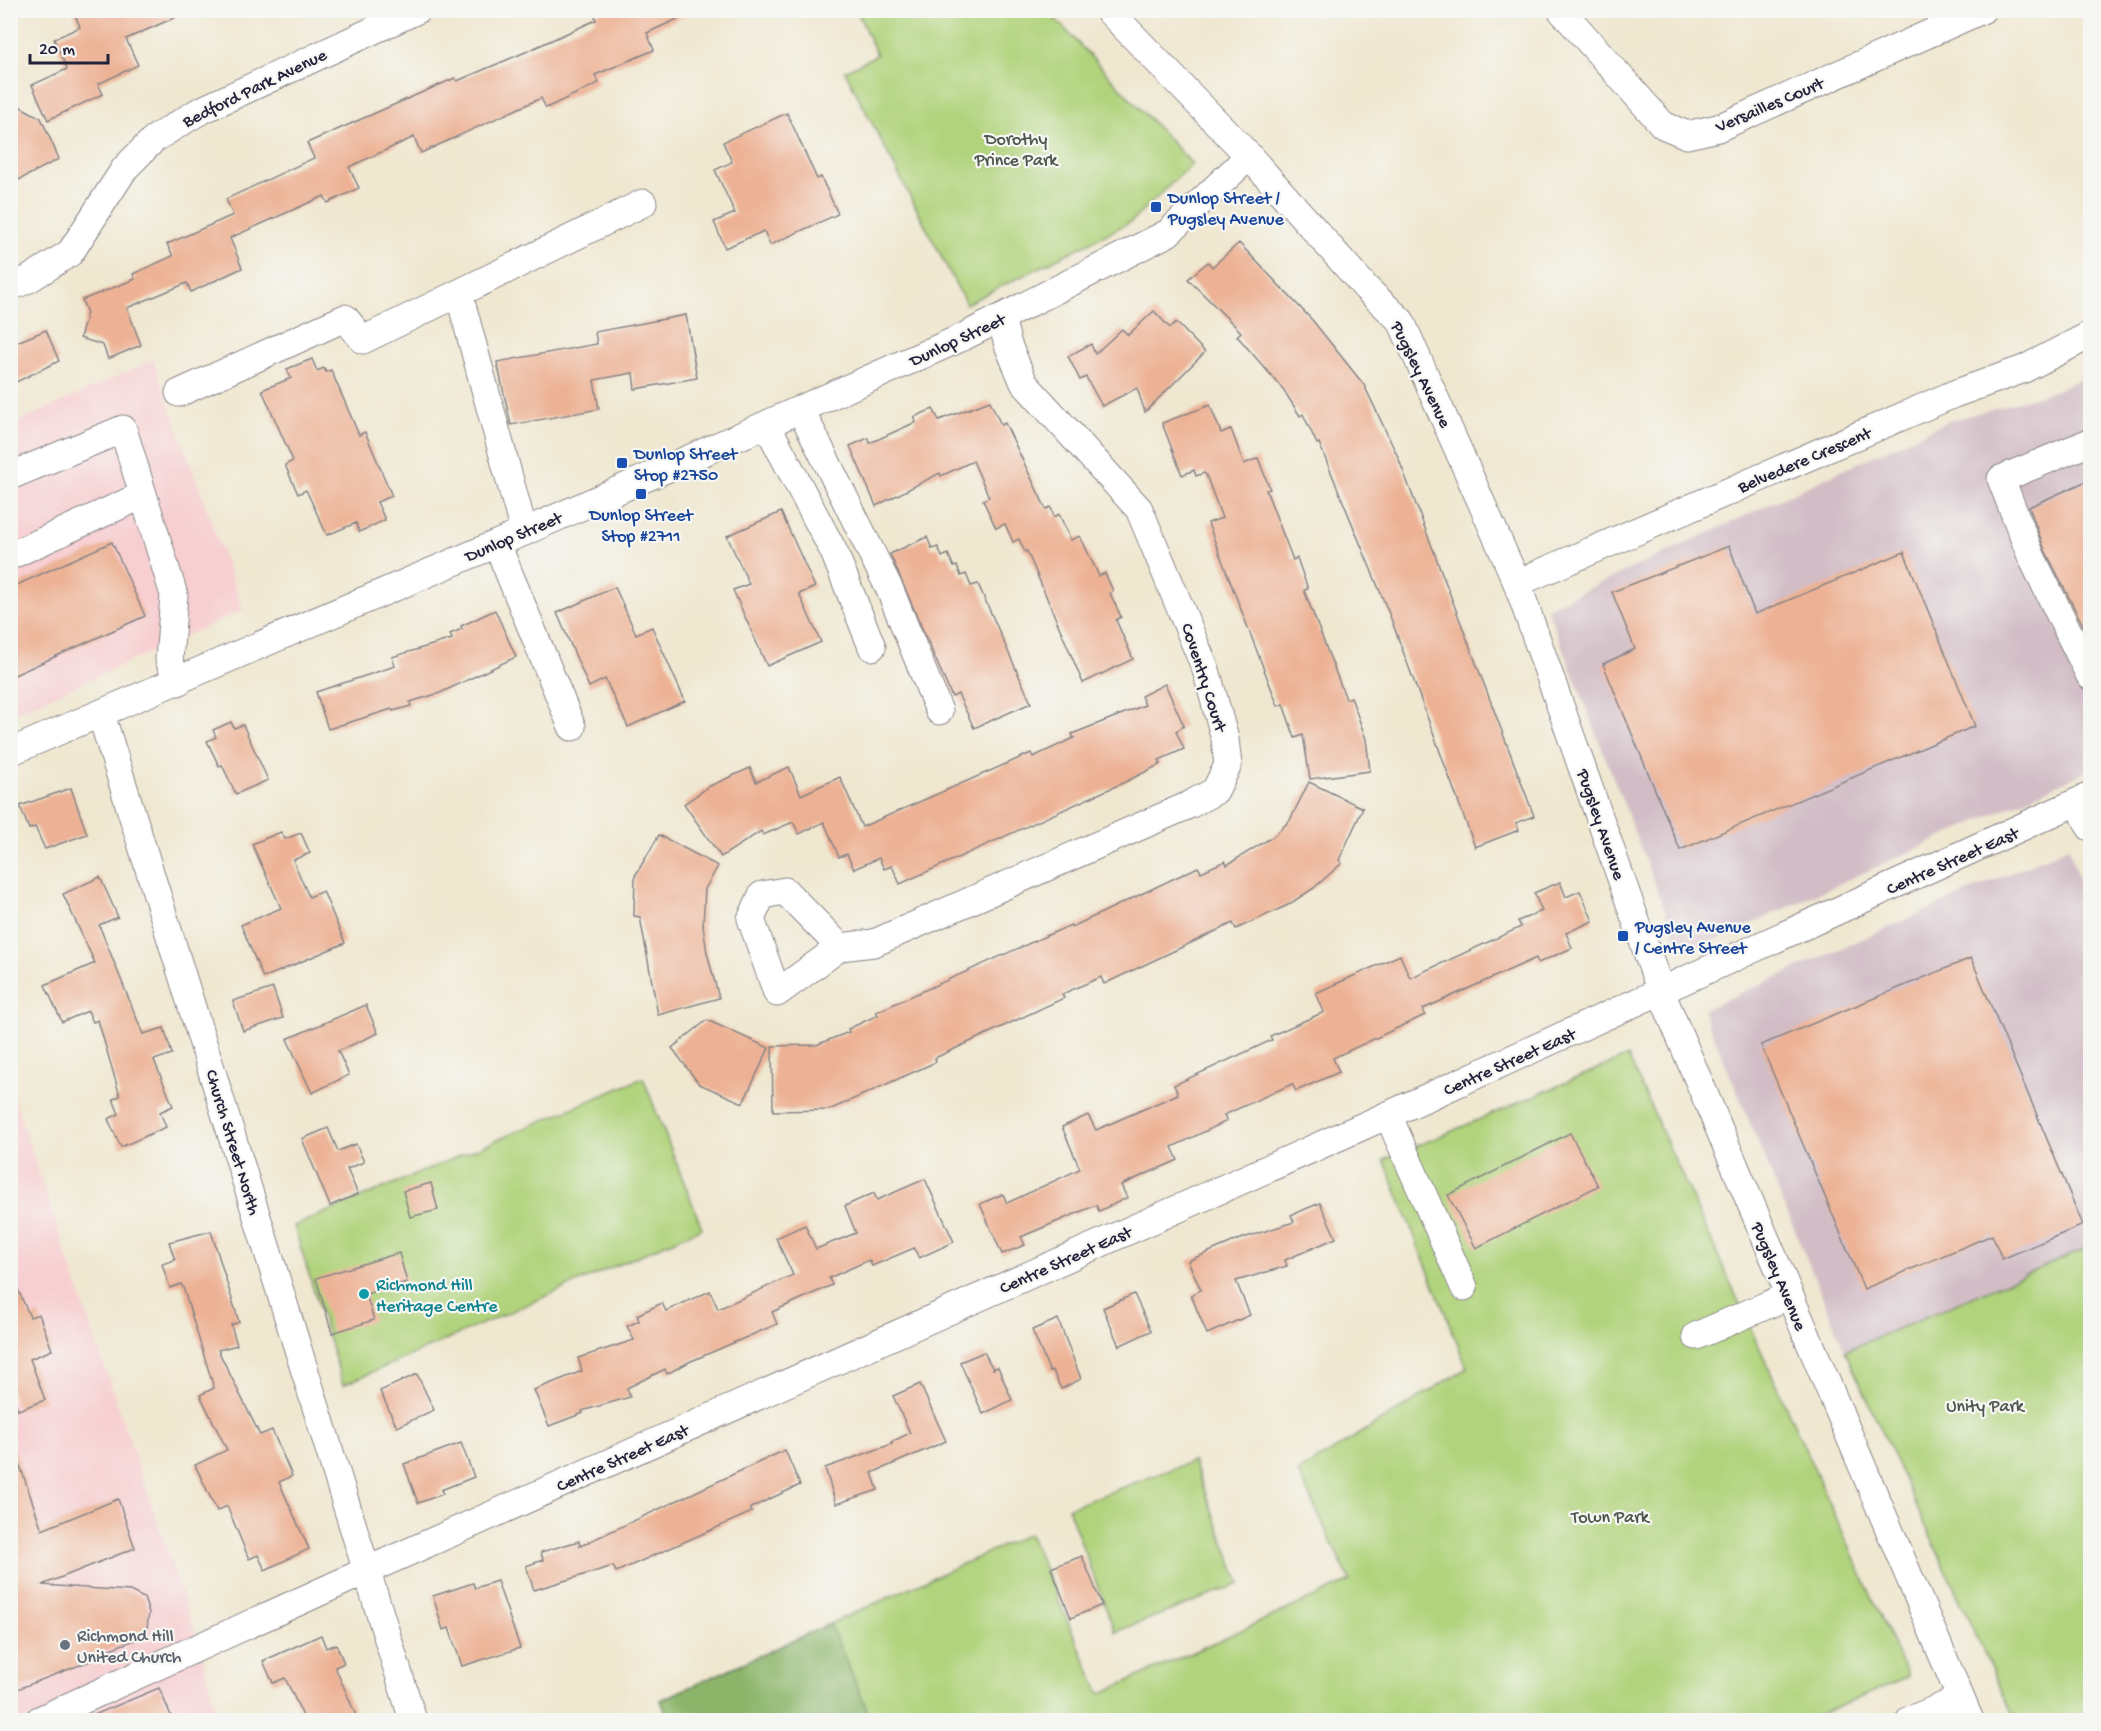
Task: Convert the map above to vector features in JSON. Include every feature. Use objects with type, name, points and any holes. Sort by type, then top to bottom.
[{"type":"street","name":"Bedford Park Avenue","points":[[10,287],[29,279],[70,253],[125,168],[154,139],[198,112],[417,10]]},
{"type":"street","name":"Pugsley Avenue","points":[[1108,10],[1249,156],[1366,288],[1401,321],[1517,583],[1661,992],[1965,1710]]},
{"type":"street","name":"Versailles Court","points":[[1560,10],[1663,125],[1687,135],[1718,128],[1982,10]]},
{"type":"street","name":"Dunlop Street","points":[[10,752],[497,544],[801,410],[1001,318],[1168,233],[1249,156]]},
{"type":"street","points":[[179,393],[345,318],[363,340],[643,203]]},
{"type":"street","points":[[459,294],[524,532]]},
{"type":"street","name":"Coventry Court","points":[[840,947],[874,943],[1189,805],[1215,790],[1228,765],[1225,739],[1206,670],[1139,509],[1024,383],[1008,345],[1001,318]]},
{"type":"street","name":"Belvedere Crescent","points":[[1517,583],[1954,394],[2024,369],[2091,335]]},
{"type":"street","points":[[801,410],[890,590],[939,711]]},
{"type":"street","points":[[767,425],[834,552],[872,647]]},
{"type":"street","points":[[10,476],[123,429],[174,595],[169,660],[178,682]]},
{"type":"street","points":[[2091,442],[2001,479],[2031,556],[2091,676]]},
{"type":"street","points":[[10,556],[143,495]]},
{"type":"street","points":[[497,544],[572,727]]},
{"type":"street","name":"Church Street North","points":[[101,714],[413,1720]]},
{"type":"street","points":[[2084,799],[2091,827]]},
{"type":"street","name":"Centre Street East","points":[[39,1720],[366,1571],[1388,1115],[2084,799]]},
{"type":"street","points":[[1388,1115],[1464,1287]]},
{"type":"street","points":[[1696,1336],[1788,1296]]},
{"type":"street","points":[[1910,1720],[1965,1710]]},
{"type":"shaded area","points":[[153,360],[243,610],[11,715],[10,426]]},
{"type":"shaded area","points":[[2090,375],[2090,770],[1700,947],[1676,938],[1547,608],[1946,422],[2049,393]]},
{"type":"shaded area","points":[[2069,847],[2090,921],[2090,1247],[1845,1351],[1703,1010]]},
{"type":"shaded area","points":[[10,1088],[204,1660],[217,1720],[11,1720]]},
{"type":"green space","name":"Dorothy Prince Park","points":[[857,11],[1048,11],[1192,164],[1131,222],[966,304],[845,71],[877,55]]},
{"type":"green space","name":"Town Park","points":[[1628,1056],[1908,1677],[1807,1720],[668,1720],[661,1700],[1029,1534],[1100,1694],[1350,1581],[1298,1472],[1467,1368],[1384,1160]]},
{"type":"green space","points":[[643,1078],[702,1228],[343,1385],[294,1226]]},
{"type":"green space","name":"Unity Park","points":[[2090,1247],[2090,1720],[2015,1720],[1845,1351]]},
{"type":"green space","points":[[1193,1461],[1240,1584],[1115,1632],[1068,1508]]},
{"type":"green space","points":[[830,1624],[872,1720],[668,1720],[661,1700]]},
{"type":"building","points":[[73,10],[192,10],[126,39],[138,65],[98,84],[103,94],[48,120],[32,85],[67,69],[54,39],[80,27]]},
{"type":"building","points":[[605,10],[697,10],[647,33],[654,50],[595,75],[599,83],[546,108],[541,98],[421,153],[414,137],[349,167],[359,188],[328,203],[324,196],[230,238],[242,268],[191,292],[187,283],[127,308],[141,345],[108,359],[103,345],[80,338],[87,313],[82,300],[135,279],[133,274],[173,256],[167,244],[233,215],[226,199],[314,158],[307,143],[455,78],[457,81],[521,54],[596,20],[595,15]]},
{"type":"building","points":[[10,101],[41,118],[59,159],[19,180],[10,160]]},
{"type":"building","points":[[787,113],[817,179],[821,177],[838,214],[770,245],[764,231],[725,248],[714,222],[735,213],[715,170],[732,162],[723,142]]},
{"type":"building","points":[[1239,243],[1313,321],[1364,385],[1398,457],[1534,816],[1516,823],[1519,830],[1475,847],[1390,616],[1319,443],[1317,444],[1303,414],[1300,416],[1283,389],[1237,336],[1241,332],[1188,279],[1208,262],[1212,267]]},
{"type":"building","points":[[1154,311],[1170,328],[1176,322],[1205,352],[1145,412],[1137,388],[1102,406],[1086,377],[1080,380],[1068,356],[1091,344],[1095,354],[1122,329],[1128,335]]},
{"type":"building","points":[[686,315],[697,378],[635,389],[633,373],[594,380],[599,409],[511,425],[497,362],[597,344],[595,332]]},
{"type":"building","points":[[46,330],[59,361],[10,385],[10,345]]},
{"type":"building","points":[[312,359],[317,371],[324,368],[326,372],[331,370],[359,435],[365,432],[392,496],[377,502],[385,520],[359,532],[356,523],[327,535],[306,490],[298,494],[285,465],[293,461],[262,390],[291,378],[287,369]]},
{"type":"building","points":[[990,401],[1001,425],[1005,423],[1046,509],[1051,507],[1054,517],[1059,514],[1071,540],[1080,536],[1099,576],[1105,573],[1113,591],[1110,593],[1121,617],[1116,620],[1133,659],[1083,683],[1027,551],[1025,552],[1019,539],[1013,542],[1005,524],[996,528],[983,500],[989,497],[973,461],[941,476],[940,473],[876,506],[850,446],[868,438],[870,443],[916,422],[914,417],[933,409],[939,420]]},
{"type":"building","points":[[1210,405],[1221,433],[1231,429],[1244,464],[1258,458],[1270,489],[1266,490],[1293,560],[1297,558],[1308,589],[1304,590],[1346,699],[1351,697],[1366,739],[1370,771],[1310,779],[1303,735],[1295,738],[1283,704],[1278,706],[1208,523],[1222,518],[1206,475],[1204,473],[1196,476],[1194,470],[1182,475],[1162,423]]},
{"type":"building","points":[[2091,479],[2091,641],[2045,550],[2029,507]]},
{"type":"building","points":[[781,512],[815,587],[799,594],[821,642],[767,666],[733,590],[749,584],[727,536]]},
{"type":"building","points":[[927,537],[932,549],[938,547],[942,557],[948,554],[961,576],[966,574],[971,586],[978,584],[1031,703],[974,728],[958,694],[952,697],[890,554]]},
{"type":"building","points":[[112,542],[145,616],[10,677],[10,588]]},
{"type":"building","points":[[1729,546],[1755,614],[1904,552],[1975,726],[1680,850],[1603,664],[1635,649],[1612,592]]},
{"type":"building","points":[[615,587],[636,634],[652,627],[685,701],[628,727],[605,679],[589,687],[557,613]]},
{"type":"building","points":[[495,610],[516,657],[440,693],[410,702],[411,706],[393,711],[392,709],[328,729],[316,692],[395,666],[392,657],[452,639],[450,634],[462,629],[461,626]]},
{"type":"building","points":[[1165,684],[1184,726],[1176,731],[1184,749],[1159,760],[1161,764],[1127,781],[900,884],[892,866],[884,869],[879,858],[854,869],[847,854],[839,857],[824,822],[799,834],[793,822],[763,835],[761,831],[721,857],[684,804],[710,786],[750,768],[756,782],[789,767],[801,795],[840,777],[862,827],[1031,753],[1033,757],[1074,738],[1072,734],[1145,705],[1141,696]]},
{"type":"building","points":[[231,722],[234,728],[243,725],[268,780],[236,794],[207,741],[216,737],[213,730]]},
{"type":"building","points":[[1309,782],[1363,808],[1339,860],[1342,863],[1314,888],[1288,905],[1236,929],[1233,923],[1104,984],[1101,977],[1062,994],[1064,998],[935,1058],[936,1062],[829,1110],[773,1111],[772,1046],[816,1045],[849,1032],[848,1029],[878,1015],[876,1012],[1071,925],[1072,927],[1198,867],[1201,872],[1225,861],[1227,865],[1274,836],[1290,820]]},
{"type":"building","points":[[71,788],[87,834],[45,849],[35,827],[29,829],[20,806]]},
{"type":"building","points":[[281,832],[285,839],[301,833],[310,853],[293,860],[309,897],[323,891],[345,943],[263,978],[241,925],[281,908],[252,844]]},
{"type":"building","points":[[659,835],[718,866],[705,889],[703,926],[707,953],[719,998],[658,1015],[640,917],[634,916],[635,876]]},
{"type":"building","points":[[100,877],[118,917],[99,925],[143,1034],[164,1028],[172,1054],[154,1060],[173,1106],[160,1112],[166,1127],[121,1147],[108,1119],[119,1114],[113,1099],[120,1096],[98,1020],[93,1022],[88,1011],[62,1022],[45,985],[95,963],[63,894]]},
{"type":"building","points":[[1560,882],[1566,897],[1580,891],[1593,921],[1566,933],[1572,948],[1538,963],[1536,958],[1423,1009],[1425,1015],[1333,1058],[1339,1072],[1296,1091],[1292,1084],[1224,1115],[1227,1121],[1172,1147],[1178,1160],[1121,1185],[1127,1198],[1099,1211],[1096,1205],[1021,1237],[1025,1245],[1002,1254],[980,1204],[1003,1194],[1007,1203],[1080,1169],[1062,1127],[1088,1115],[1096,1130],[1178,1094],[1174,1085],[1272,1040],[1270,1036],[1324,1012],[1316,993],[1400,955],[1410,978],[1521,927],[1518,921],[1542,911],[1534,893]]},
{"type":"building","points":[[1971,958],[2083,1225],[2002,1259],[1992,1235],[1864,1289],[1761,1045]]},
{"type":"building","points":[[273,988],[283,1018],[243,1031],[233,1001]]},
{"type":"building","points":[[366,1005],[378,1033],[338,1051],[349,1075],[312,1093],[287,1039]]},
{"type":"building","points":[[707,1020],[769,1048],[743,1103],[699,1084],[672,1048]]},
{"type":"building","points":[[328,1128],[338,1151],[356,1144],[364,1162],[347,1169],[358,1194],[330,1206],[302,1139]]},
{"type":"building","points":[[1570,1133],[1598,1186],[1476,1248],[1448,1195]]},
{"type":"building","points":[[925,1179],[954,1242],[919,1258],[914,1248],[872,1266],[869,1260],[829,1278],[832,1285],[772,1312],[777,1324],[689,1362],[667,1374],[665,1369],[627,1388],[630,1397],[582,1411],[583,1413],[549,1426],[534,1390],[582,1371],[578,1358],[634,1340],[627,1326],[639,1321],[637,1315],[662,1303],[666,1311],[710,1291],[718,1309],[793,1275],[776,1238],[805,1225],[816,1249],[856,1233],[845,1206],[874,1193],[877,1200]]},
{"type":"building","points":[[431,1183],[438,1210],[410,1217],[403,1191]]},
{"type":"building","points":[[1320,1203],[1336,1238],[1285,1260],[1287,1266],[1236,1281],[1250,1315],[1207,1334],[1191,1295],[1201,1290],[1188,1261],[1237,1240],[1294,1222],[1291,1215]]},
{"type":"building","points":[[211,1231],[239,1322],[231,1325],[237,1345],[218,1350],[260,1435],[272,1430],[292,1476],[279,1482],[309,1549],[265,1570],[258,1555],[249,1559],[227,1506],[217,1511],[195,1465],[227,1450],[200,1395],[214,1388],[183,1287],[181,1284],[170,1288],[162,1264],[175,1260],[169,1242]]},
{"type":"building","points":[[399,1253],[407,1282],[366,1294],[374,1320],[332,1333],[316,1278]]},
{"type":"building","points":[[10,1271],[30,1317],[39,1314],[52,1350],[30,1359],[45,1400],[18,1410],[10,1387]]},
{"type":"building","points":[[1134,1294],[1151,1331],[1119,1346],[1103,1308]]},
{"type":"building","points":[[1058,1319],[1081,1379],[1061,1389],[1053,1371],[1050,1372],[1032,1330]]},
{"type":"building","points":[[984,1352],[993,1369],[998,1367],[1012,1400],[983,1414],[960,1362]]},
{"type":"building","points":[[417,1374],[434,1410],[397,1427],[380,1391]]},
{"type":"building","points":[[920,1384],[946,1441],[872,1473],[878,1490],[836,1504],[825,1468],[892,1444],[891,1442],[910,1433],[893,1396]]},
{"type":"building","points":[[461,1443],[474,1477],[441,1490],[443,1494],[418,1503],[404,1464]]},
{"type":"building","points":[[10,1448],[14,1448],[42,1530],[118,1499],[135,1548],[42,1585],[130,1591],[144,1598],[149,1613],[147,1628],[137,1639],[102,1652],[103,1656],[10,1692],[10,1623],[17,1621],[10,1599]]},
{"type":"building","points":[[785,1450],[800,1485],[750,1508],[752,1512],[616,1572],[613,1566],[534,1590],[526,1566],[543,1560],[541,1552],[579,1541],[580,1546]]},
{"type":"building","points":[[1082,1556],[1102,1605],[1071,1618],[1051,1568]]},
{"type":"building","points":[[497,1581],[520,1648],[462,1666],[449,1628],[443,1630],[433,1596],[473,1583],[475,1588]]},
{"type":"building","points":[[321,1635],[326,1648],[336,1644],[344,1663],[335,1667],[358,1720],[305,1720],[285,1678],[273,1683],[263,1661]]},
{"type":"building","points":[[159,1688],[173,1720],[82,1720]]},
{"type":"place","name":"Dunlop Street / Pugsley Avenue","points":[[1156,207]]},
{"type":"place","name":"Dunlop Street Stop #2750","points":[[622,463]]},
{"type":"place","name":"Dunlop Street Stop #2711","points":[[641,494]]},
{"type":"place","name":"Pugsley Avenue / Centre Street","points":[[1623,936]]},
{"type":"place","name":"Richmond Hill Heritage Centre","points":[[364,1294]]},
{"type":"place","name":"Richmond Hill United Church","points":[[65,1645]]}]
